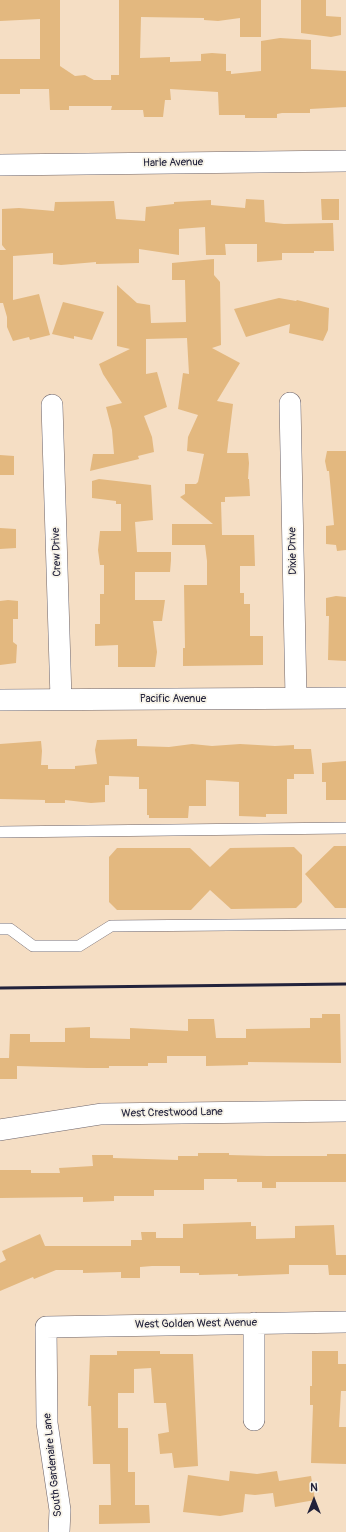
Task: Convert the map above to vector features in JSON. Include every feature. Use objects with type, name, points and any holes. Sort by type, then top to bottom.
[{"type":"street","name":"Harle Avenue","points":[[0,165],[346,161]]},
{"type":"street","name":"Dixie Drive","points":[[290,403],[296,698]]},
{"type":"street","name":"Crew Drive","points":[[52,406],[61,699]]},
{"type":"street","name":"Pacific Avenue","points":[[0,700],[346,698]]},
{"type":"street","name":"West Crestwood Lane","points":[[0,1130],[101,1114],[346,1111]]},
{"type":"street","name":"West Golden West Avenue","points":[[46,1327],[346,1322]]},
{"type":"street","points":[[254,1323],[254,1420]]},
{"type":"street","name":"South Gardenaire Lane","points":[[46,1327],[47,1423],[60,1510],[59,1532]]},
{"type":"lane","points":[[0,832],[346,828]]},
{"type":"lane","points":[[0,929],[10,929],[33,946],[78,946],[111,926],[346,924]]},
{"type":"building","points":[[0,0],[60,0],[60,66],[75,76],[85,75],[94,80],[111,80],[111,75],[119,75],[119,0],[261,0],[261,37],[240,37],[240,18],[218,21],[204,20],[204,18],[141,17],[140,58],[170,57],[170,62],[201,61],[201,54],[226,54],[226,71],[231,71],[231,74],[261,71],[261,41],[280,38],[311,40],[311,69],[346,71],[346,107],[310,109],[310,113],[282,113],[277,114],[277,118],[245,118],[245,115],[219,115],[218,92],[170,89],[171,100],[165,100],[163,117],[144,117],[143,110],[111,110],[112,106],[69,106],[69,110],[50,110],[49,89],[20,89],[20,94],[0,94],[0,59],[40,59],[40,19],[0,21]]},
{"type":"building","points":[[301,0],[326,0],[326,16],[341,17],[341,35],[331,37],[301,33]]},
{"type":"building","points":[[246,199],[264,200],[265,222],[284,224],[333,223],[334,251],[314,251],[314,253],[282,253],[282,260],[257,262],[257,244],[225,244],[226,255],[206,255],[205,227],[179,229],[179,255],[139,249],[139,263],[96,264],[96,262],[61,265],[53,264],[53,253],[13,256],[13,300],[39,294],[50,335],[30,340],[29,337],[13,341],[7,327],[7,317],[3,303],[0,303],[0,250],[6,250],[2,245],[2,209],[19,208],[54,211],[55,202],[114,201],[116,219],[145,221],[146,207],[174,204],[174,202],[211,200],[211,205],[245,208]]},
{"type":"building","points":[[321,199],[339,199],[339,220],[322,220]]},
{"type":"building","points":[[214,259],[214,275],[220,282],[221,345],[212,348],[240,363],[217,401],[233,404],[227,453],[248,453],[248,479],[250,496],[225,497],[225,502],[221,502],[222,535],[254,535],[255,566],[240,566],[240,593],[244,593],[244,604],[250,604],[250,636],[263,636],[263,665],[183,666],[183,648],[185,648],[184,585],[207,585],[207,561],[205,545],[172,545],[172,524],[213,524],[180,497],[185,494],[185,484],[196,484],[198,482],[204,454],[187,451],[188,437],[198,415],[178,409],[183,373],[189,374],[187,338],[146,339],[146,374],[157,372],[167,407],[144,416],[152,437],[154,452],[138,456],[139,459],[90,471],[93,454],[114,454],[112,430],[106,407],[122,403],[103,374],[99,364],[130,349],[117,346],[117,285],[137,303],[150,305],[151,323],[186,322],[185,280],[172,280],[172,263]]},
{"type":"building","points":[[279,298],[297,300],[329,308],[328,330],[323,341],[289,333],[290,324],[246,337],[234,309]]},
{"type":"building","points":[[63,302],[104,312],[92,340],[74,336],[74,339],[52,334]]},
{"type":"building","points":[[327,451],[346,451],[346,550],[337,551],[336,545],[326,544],[326,526],[334,525],[329,471],[327,471],[325,461]]},
{"type":"building","points":[[0,455],[14,456],[14,475],[0,475]]},
{"type":"building","points":[[99,479],[151,485],[153,520],[135,522],[137,552],[171,552],[170,572],[135,572],[135,600],[165,600],[162,621],[153,621],[157,652],[155,667],[118,667],[118,645],[95,646],[95,624],[100,624],[100,594],[104,594],[104,565],[100,565],[98,550],[100,531],[121,531],[121,504],[116,504],[116,501],[92,498],[92,481]]},
{"type":"building","points":[[0,528],[16,529],[16,548],[0,549]]},
{"type":"building","points":[[336,596],[346,597],[346,661],[328,660],[329,616],[326,616],[326,598]]},
{"type":"building","points":[[0,601],[18,601],[18,619],[13,619],[13,642],[17,645],[16,663],[0,665]]},
{"type":"building","points":[[137,739],[137,746],[169,747],[192,744],[212,746],[240,744],[275,746],[294,745],[294,749],[311,749],[314,774],[294,774],[294,779],[287,779],[287,814],[266,814],[266,817],[239,816],[239,782],[206,780],[206,806],[189,806],[188,818],[149,818],[149,815],[147,815],[147,789],[139,789],[139,777],[109,776],[109,785],[105,785],[105,802],[91,803],[65,800],[65,803],[45,803],[45,800],[0,799],[0,744],[41,741],[41,765],[48,765],[48,769],[75,769],[75,766],[97,764],[95,750],[97,740]]},
{"type":"building","points":[[346,761],[346,800],[326,800],[326,782],[322,782],[322,763]]},
{"type":"building","points":[[334,846],[346,846],[346,908],[335,908],[305,874]]},
{"type":"building","points":[[294,847],[302,855],[302,902],[296,908],[231,909],[210,890],[191,910],[117,910],[109,902],[109,857],[117,848],[190,848],[210,867],[230,848]]},
{"type":"building","points":[[322,1014],[340,1014],[341,1063],[248,1062],[248,1065],[206,1066],[206,1056],[167,1056],[167,1063],[148,1063],[148,1066],[109,1066],[109,1068],[87,1068],[17,1066],[17,1079],[0,1079],[0,1058],[9,1058],[10,1034],[30,1034],[30,1042],[65,1042],[65,1028],[90,1027],[90,1038],[130,1039],[130,1028],[188,1031],[188,1019],[214,1019],[216,1038],[246,1038],[246,1029],[310,1028],[310,1018],[322,1018]]},
{"type":"building","points":[[198,1153],[229,1153],[229,1155],[267,1156],[327,1156],[327,1154],[346,1154],[346,1182],[276,1182],[276,1188],[262,1188],[262,1182],[237,1182],[237,1179],[204,1179],[204,1190],[154,1190],[154,1196],[114,1196],[114,1201],[83,1202],[83,1197],[0,1198],[0,1170],[31,1170],[31,1173],[60,1173],[59,1168],[93,1166],[92,1155],[113,1155],[113,1158],[178,1160],[178,1156],[198,1156]]},
{"type":"building","points":[[251,1222],[251,1226],[256,1226],[256,1239],[295,1238],[295,1226],[334,1225],[336,1255],[346,1255],[346,1275],[329,1275],[328,1265],[289,1265],[289,1274],[238,1276],[238,1274],[199,1275],[199,1273],[180,1273],[180,1266],[152,1266],[140,1267],[140,1278],[121,1278],[121,1272],[83,1273],[83,1270],[56,1270],[34,1279],[33,1277],[0,1291],[0,1263],[6,1260],[2,1251],[40,1234],[45,1246],[131,1246],[131,1240],[142,1240],[141,1232],[156,1232],[156,1238],[183,1238],[183,1224]]},
{"type":"building","points":[[117,1351],[160,1351],[160,1354],[193,1354],[198,1466],[174,1468],[172,1453],[160,1454],[158,1434],[169,1432],[166,1403],[154,1403],[151,1368],[134,1369],[134,1393],[118,1393],[118,1428],[128,1428],[128,1472],[135,1472],[135,1505],[149,1505],[150,1523],[99,1524],[99,1505],[111,1505],[110,1464],[93,1464],[91,1406],[88,1406],[90,1355],[117,1355]]},
{"type":"building","points":[[312,1351],[338,1351],[338,1364],[346,1364],[346,1391],[341,1391],[339,1427],[346,1427],[346,1464],[311,1463],[313,1405],[310,1405],[310,1386],[312,1386]]},
{"type":"building","points":[[230,1471],[257,1474],[277,1471],[279,1481],[311,1476],[315,1500],[275,1507],[273,1493],[255,1495],[245,1494],[243,1512],[220,1516],[183,1512],[188,1475],[229,1481]]},
{"type":"railway","points":[[0,988],[346,984]]}]
